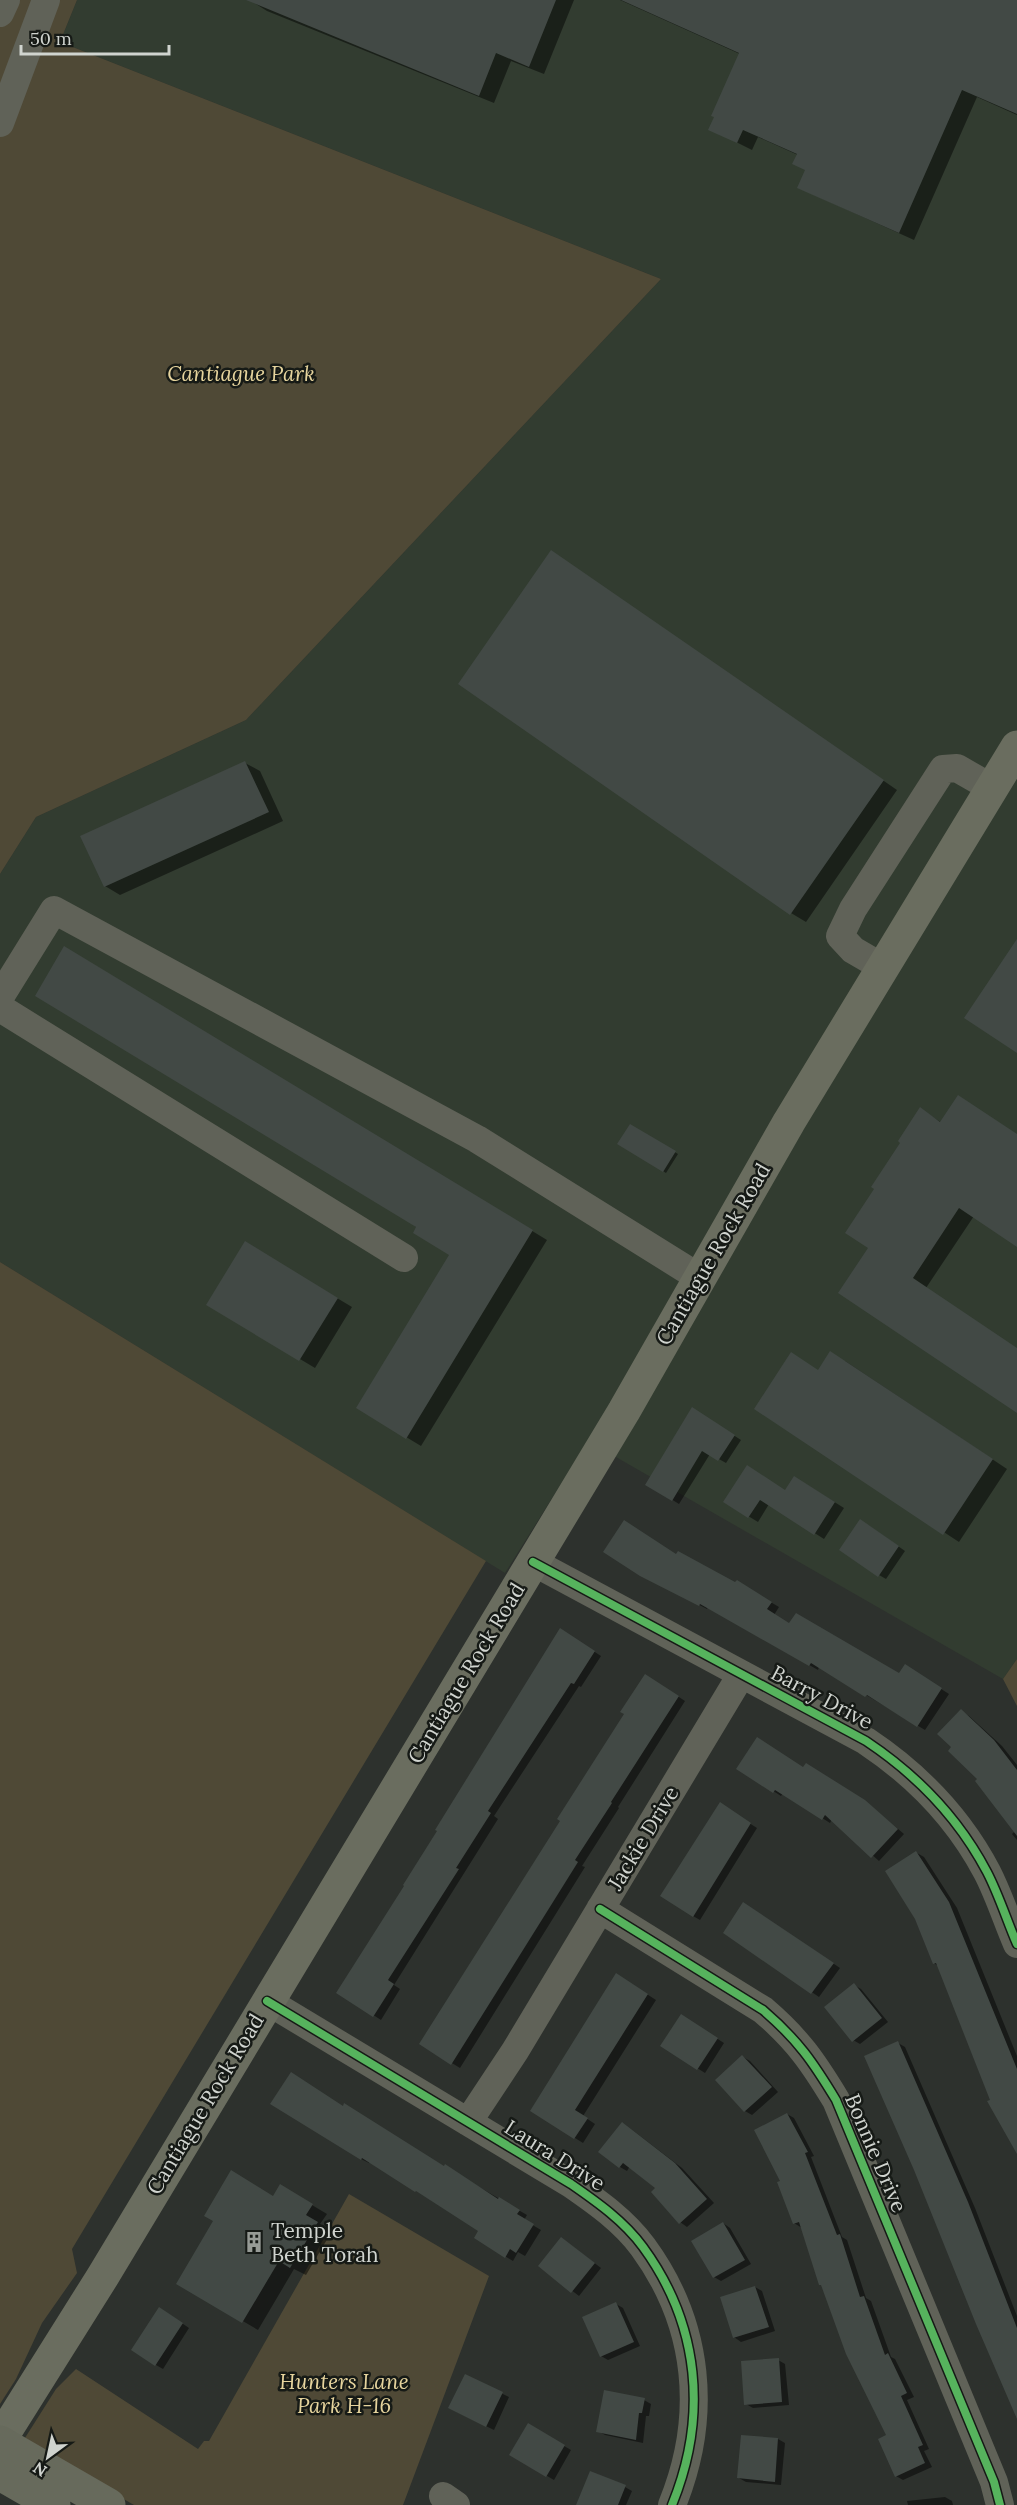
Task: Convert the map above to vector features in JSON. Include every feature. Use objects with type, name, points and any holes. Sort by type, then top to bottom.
[{"type":"highway","points":[[0,2441],[110,2505]]},
{"type":"highway","points":[[0,2474],[54,2505]]},
{"type":"main road","name":"Cantiague Rock Road","points":[[0,2441],[103,2276],[624,1411],[789,1122],[1017,747]]},
{"type":"street","points":[[0,13],[6,0]]},
{"type":"street","points":[[0,123],[46,0]]},
{"type":"street","points":[[884,968],[854,951],[840,936],[853,909],[943,769],[957,768],[992,788]]},
{"type":"street","points":[[0,997],[54,910],[477,1139],[700,1278]]},
{"type":"street","points":[[0,1008],[404,1258]]},
{"type":"street","name":"Barry Drive","points":[[533,1562],[866,1741],[890,1757],[924,1786],[953,1819],[987,1873],[1016,1937]]},
{"type":"street","name":"Jackie Drive","points":[[468,2122],[515,2051],[741,1675]]},
{"type":"street","name":"Bonnie Drive","points":[[600,1909],[763,2010],[785,2029],[810,2057],[836,2100],[994,2482],[1000,2505]]},
{"type":"street","name":"Laura Drive","points":[[267,2001],[571,2184],[606,2209],[642,2247],[667,2286],[678,2310],[688,2343],[694,2381],[695,2408],[691,2445],[672,2505]]},
{"type":"shaded area","points":[[77,0],[1017,0],[1017,1659],[1003,1679],[588,1441],[505,1573],[0,1262],[0,874],[36,817],[246,720],[661,279],[60,42]]},
{"type":"green space","name":"Cantiague Park","points":[[0,0],[77,0],[60,42],[661,279],[246,720],[36,817],[0,874]]},
{"type":"green space","points":[[0,1262],[486,1561],[72,2249],[77,2273],[42,2323],[16,2379],[0,2404]]},
{"type":"green space","points":[[1017,1659],[1017,1706],[1003,1679]]},
{"type":"green space","name":"Hunters Lane Park H-16","points":[[349,2194],[489,2276],[403,2505],[134,2505],[23,2441],[56,2389],[76,2369],[198,2449],[204,2441],[209,2441]]},
{"type":"building","points":[[246,0],[556,0],[529,67],[496,53],[479,96]]},
{"type":"building","points":[[621,0],[1017,0],[1017,114],[962,90],[899,233],[797,188],[805,170],[792,164],[797,154],[743,130],[737,143],[708,130],[714,117],[711,116],[739,53]]},
{"type":"building","points":[[551,550],[884,780],[790,915],[458,684]]},
{"type":"building","points":[[245,761],[269,812],[104,887],[80,836]]},
{"type":"building","points":[[1017,939],[1017,1053],[964,1018]]},
{"type":"building","points":[[64,946],[533,1230],[406,1439],[356,1408],[449,1255],[413,1233],[416,1227],[35,996]]},
{"type":"building","points":[[958,1095],[1017,1134],[1017,1247],[959,1208],[913,1278],[1017,1348],[1017,1413],[838,1293],[868,1248],[845,1233],[874,1189],[871,1187],[900,1143],[898,1141],[920,1107],[940,1122]]},
{"type":"building","points":[[630,1124],[676,1151],[663,1172],[617,1144]]},
{"type":"building","points":[[245,1241],[338,1298],[299,1361],[206,1305]]},
{"type":"building","points":[[830,1351],[993,1459],[943,1535],[754,1409],[791,1352],[818,1370]]},
{"type":"building","points":[[692,1407],[735,1435],[718,1461],[702,1451],[672,1501],[645,1485]]},
{"type":"building","points":[[747,1465],[785,1490],[794,1476],[835,1502],[814,1535],[760,1500],[748,1518],[723,1502]]},
{"type":"building","points":[[860,1519],[899,1546],[878,1577],[839,1550]]},
{"type":"building","points":[[624,1520],[676,1554],[678,1551],[735,1582],[737,1580],[772,1602],[767,1609],[789,1623],[796,1613],[899,1673],[905,1664],[942,1688],[917,1727],[811,1663],[809,1666],[700,1604],[699,1606],[640,1576],[603,1552]]},
{"type":"building","points":[[560,1628],[595,1651],[574,1684],[571,1683],[488,1811],[491,1813],[456,1868],[459,1869],[388,1980],[394,1984],[373,2017],[336,1993],[404,1886],[437,1831],[435,1830]]},
{"type":"building","points":[[645,1674],[679,1696],[575,1860],[578,1862],[451,2065],[419,2044],[560,1821],[557,1819],[624,1714],[620,1712]]},
{"type":"building","points":[[961,1709],[994,1740],[1017,1770],[1017,1836],[975,1781],[977,1779],[948,1751],[951,1747],[937,1734]]},
{"type":"building","points":[[757,1737],[803,1767],[806,1763],[865,1800],[898,1829],[871,1858],[825,1815],[822,1820],[775,1790],[773,1793],[736,1769]]},
{"type":"building","points":[[720,1802],[751,1823],[693,1917],[660,1896]]},
{"type":"building","points":[[916,1851],[949,1902],[1017,2069],[1017,2154],[987,2101],[990,2100],[936,1963],[933,1964],[915,1919],[885,1871]]},
{"type":"building","points":[[743,1902],[834,1963],[811,1994],[723,1933]]},
{"type":"building","points":[[616,1973],[648,1994],[575,2110],[588,2118],[574,2139],[530,2111]]},
{"type":"building","points":[[854,1983],[882,2018],[852,2042],[824,2007]]},
{"type":"building","points":[[681,2014],[718,2038],[697,2070],[660,2046]]},
{"type":"building","points":[[898,2041],[968,2202],[1017,2328],[1017,2419],[864,2056]]},
{"type":"building","points":[[742,2055],[772,2087],[744,2112],[715,2080]]},
{"type":"building","points":[[291,2072],[343,2106],[344,2103],[498,2199],[499,2197],[520,2210],[517,2214],[534,2224],[516,2253],[510,2249],[505,2258],[474,2238],[478,2231],[362,2158],[361,2160],[270,2104]]},
{"type":"building","points":[[787,2113],[808,2152],[805,2153],[837,2235],[840,2234],[860,2297],[864,2296],[885,2355],[888,2353],[907,2393],[901,2396],[923,2445],[918,2447],[925,2463],[895,2477],[878,2439],[886,2435],[846,2354],[821,2285],[819,2285],[799,2222],[793,2224],[777,2182],[780,2181],[754,2130]]},
{"type":"building","points":[[622,2122],[675,2163],[707,2199],[679,2224],[651,2192],[655,2188],[623,2163],[619,2168],[598,2152]]},
{"type":"building","name":"Temple Beth Torah","points":[[231,2170],[273,2196],[280,2184],[313,2204],[306,2215],[318,2222],[290,2268],[279,2261],[242,2323],[176,2284],[213,2221],[204,2216]]},
{"type":"building","points":[[723,2222],[745,2260],[713,2278],[691,2241]]},
{"type":"building","points":[[561,2237],[595,2263],[571,2293],[538,2266]]},
{"type":"building","points":[[755,2286],[769,2327],[733,2338],[720,2297]]},
{"type":"building","points":[[616,2302],[634,2342],[600,2357],[582,2317]]},
{"type":"building","points":[[159,2307],[183,2323],[155,2366],[131,2350]]},
{"type":"building","points":[[779,2358],[782,2402],[744,2405],[741,2361]]},
{"type":"building","points":[[465,2374],[503,2392],[486,2427],[448,2408]]},
{"type":"building","points":[[604,2390],[645,2398],[642,2413],[639,2413],[636,2440],[596,2432]]},
{"type":"building","points":[[528,2423],[565,2445],[546,2477],[509,2455]]},
{"type":"building","points":[[741,2435],[778,2438],[775,2482],[737,2478]]},
{"type":"building","points":[[590,2471],[626,2485],[618,2505],[576,2505]]},
{"type":"cycle path","points":[[533,1562],[866,1741],[885,1754],[935,1799],[963,1833],[991,1881],[1017,1944]]},
{"type":"cycle path","points":[[600,1909],[763,2010],[804,2052],[820,2074],[836,2100],[994,2482],[1000,2505]]},
{"type":"cycle path","points":[[267,2001],[571,2184],[610,2212],[636,2238],[662,2277],[677,2308],[687,2340],[692,2372],[694,2405],[691,2439],[672,2505]]},
{"type":"place","name":"Temple Beth Torah","points":[[254,2242]]}]
